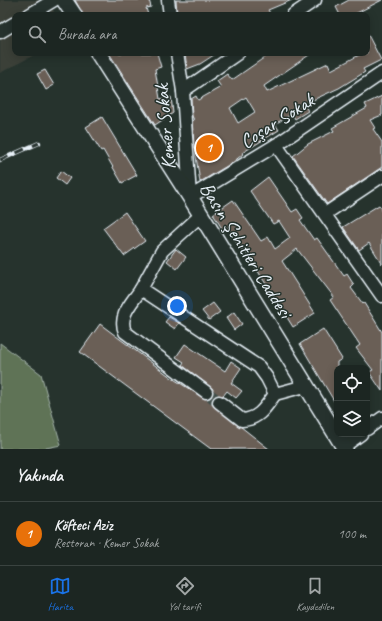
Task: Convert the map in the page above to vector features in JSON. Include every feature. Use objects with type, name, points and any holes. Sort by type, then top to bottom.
[{"type":"main road","points":[[64,0],[72,12]]},
{"type":"main road","name":"Basın Şehitleri Caddesi","points":[[100,56],[190,197],[344,448]]},
{"type":"street","points":[[34,12],[54,0]]},
{"type":"street","points":[[168,0],[170,12]]},
{"type":"street","points":[[297,12],[315,0]]},
{"type":"street","points":[[0,32],[12,25]]},
{"type":"street","name":"Kemer Sokak","points":[[177,56],[183,91],[190,197]]},
{"type":"street","points":[[183,91],[234,56]]},
{"type":"street","name":"Coşar Sokak","points":[[190,197],[276,146],[382,73]]},
{"type":"street","points":[[276,146],[380,290]]},
{"type":"street","points":[[325,214],[382,176]]},
{"type":"street","points":[[201,215],[162,251],[141,289],[123,316],[122,324],[125,332],[206,392]]},
{"type":"street","points":[[141,289],[259,367],[267,378],[275,394]]},
{"type":"street","points":[[219,402],[242,420],[252,419],[260,414],[275,394],[305,386]]},
{"type":"street","points":[[370,427],[382,418]]},
{"type":"street","points":[[344,448],[357,437]]},
{"type":"shaded area","points":[[0,0],[47,0],[54,12],[12,12],[12,56],[32,56],[0,73]]},
{"type":"green space","points":[[0,343],[41,374],[61,445],[41,449],[0,449]]},
{"type":"building","points":[[75,0],[149,0],[151,7],[146,8],[147,12],[81,12]]},
{"type":"building","points":[[176,0],[292,0],[268,10],[269,12],[177,12]]},
{"type":"building","points":[[349,0],[382,0],[359,12],[338,12],[336,7]]},
{"type":"building","points":[[370,39],[381,60],[363,69],[365,72],[339,88],[304,104],[308,111],[295,119],[292,114],[275,124],[279,130],[242,153],[243,154],[232,163],[200,182],[194,144],[192,121],[194,120],[192,116],[191,99],[196,96],[198,100],[221,87],[217,81],[227,74],[232,80],[267,56],[308,56],[264,86],[267,92],[328,63],[331,70],[357,56],[370,56]],"holes":[[[246,97],[255,112],[238,123],[230,108]]]},
{"type":"building","points":[[111,56],[158,56],[161,67],[155,69],[160,99],[171,97],[173,113],[155,125]]},
{"type":"building","points":[[185,56],[212,56],[200,64],[187,69]]},
{"type":"building","points":[[45,70],[54,85],[46,90],[37,74]]},
{"type":"building","points":[[382,96],[382,115],[370,120],[375,128],[373,129],[382,142],[382,167],[327,204],[293,156],[308,144],[334,131],[332,128],[367,108],[365,104]]},
{"type":"building","points":[[102,117],[137,175],[122,183],[103,150],[101,151],[86,127]]},
{"type":"building","points":[[61,171],[70,178],[65,185],[56,178]]},
{"type":"building","points":[[268,177],[292,212],[297,209],[303,218],[300,220],[314,240],[317,238],[344,276],[347,274],[354,285],[351,288],[363,304],[364,303],[382,332],[382,391],[370,373],[370,372],[373,370],[370,365],[356,348],[360,345],[330,300],[334,297],[297,249],[282,261],[315,313],[293,327],[244,249],[242,251],[227,227],[223,230],[213,214],[233,200],[261,241],[268,237],[275,249],[290,238],[279,221],[273,224],[250,191]]},
{"type":"building","points":[[379,205],[382,209],[382,264],[369,243],[359,250],[343,227]]},
{"type":"building","points":[[125,212],[145,241],[124,256],[103,228]]},
{"type":"building","points":[[176,249],[186,257],[177,269],[167,261]]},
{"type":"building","points":[[213,303],[220,312],[209,320],[202,311]]},
{"type":"building","points":[[234,312],[242,324],[234,330],[226,318]]},
{"type":"building","points":[[169,317],[179,323],[175,329],[165,322]]},
{"type":"building","points":[[100,324],[172,378],[205,399],[212,396],[213,389],[182,365],[184,362],[176,357],[185,344],[225,371],[231,361],[241,368],[231,383],[242,391],[236,398],[227,391],[223,396],[217,395],[213,397],[212,404],[269,449],[211,449],[80,352]]},
{"type":"building","points":[[323,329],[342,359],[337,362],[337,365],[334,365],[334,401],[300,344]]},
{"type":"tunnel","points":[[206,392],[219,402]]},
{"type":"railway","points":[[0,160],[39,143]]},
{"type":"place","name":"Köfteci Aziz","points":[[209,148]]}]
